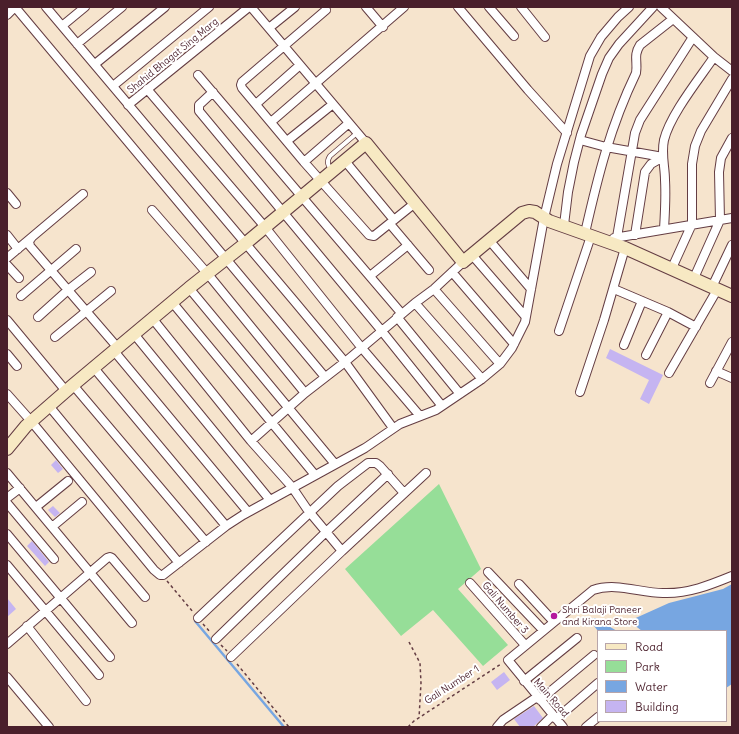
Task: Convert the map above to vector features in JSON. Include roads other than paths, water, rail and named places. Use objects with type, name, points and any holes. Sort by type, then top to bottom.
[{"type":"street","points":[[7,15],[15,7],[325,377]]},
{"type":"street","points":[[62,26],[85,7]]},
{"type":"street","points":[[78,44],[122,7]]},
{"type":"street","points":[[95,64],[165,7]]},
{"type":"street","points":[[113,86],[209,7]]},
{"type":"street","points":[[250,7],[300,64],[415,203],[525,316]]},
{"type":"street","name":"Shahid Bhagat Sing Marg","points":[[128,105],[250,7]]},
{"type":"street","points":[[269,28],[295,7]]},
{"type":"street","points":[[366,7],[383,27]]},
{"type":"street","points":[[458,7],[528,90],[567,133]]},
{"type":"street","points":[[489,7],[514,36]]},
{"type":"street","points":[[521,7],[545,37]]},
{"type":"street","points":[[554,222],[557,164],[590,56],[601,37],[618,17],[629,7]]},
{"type":"street","points":[[7,394],[29,423],[154,570],[160,575],[163,575],[226,526],[248,512],[294,489],[315,475],[369,445],[394,428],[442,406],[482,379],[500,364],[514,344],[524,322],[531,289],[554,222],[568,192],[580,140],[602,74],[609,58],[619,44],[652,7]]},
{"type":"street","points":[[661,7],[714,57],[732,71]]},
{"type":"street","points":[[48,8],[345,362],[394,428]]},
{"type":"street","points":[[271,122],[383,27],[402,8]]},
{"type":"street","points":[[326,10],[242,82],[242,88],[304,162],[369,235],[374,236],[415,203]]},
{"type":"street","points":[[559,331],[588,235],[599,173],[606,147],[614,124],[636,73],[637,66],[635,56],[637,50],[640,45],[673,19]]},
{"type":"street","points":[[617,237],[635,133],[640,120],[693,37]]},
{"type":"street","points":[[664,229],[666,181],[663,157],[664,142],[667,130],[714,57]]},
{"type":"street","points":[[256,104],[300,64]]},
{"type":"street","points":[[198,74],[370,276],[460,394]]},
{"type":"street","points":[[672,268],[692,224],[692,164],[695,146],[701,131],[732,79]]},
{"type":"street","points":[[147,89],[265,227],[361,347],[420,416]]},
{"type":"street","points":[[213,92],[199,105],[198,111],[381,330],[442,406]]},
{"type":"street","points":[[287,141],[333,104]]},
{"type":"street","points":[[304,162],[349,123]]},
{"type":"street","points":[[694,278],[720,220],[719,172],[721,158],[732,138]]},
{"type":"street","points":[[580,140],[606,147],[663,157]]},
{"type":"street","points":[[8,444],[29,423],[69,388],[152,318],[246,243],[366,143]]},
{"type":"street","points":[[635,235],[645,172],[651,164],[663,157]]},
{"type":"street","points":[[345,161],[408,245],[429,270]]},
{"type":"street","points":[[7,193],[16,204]]},
{"type":"street","points":[[7,258],[84,194]]},
{"type":"street","points":[[152,210],[305,393]]},
{"type":"street","points":[[251,441],[305,393],[345,362],[414,303],[434,289],[522,213],[529,211],[535,212],[554,222],[626,248],[694,278],[714,289],[732,295]]},
{"type":"street","points":[[603,239],[732,218]]},
{"type":"street","points":[[7,235],[18,249]]},
{"type":"street","points":[[32,238],[29,242],[30,246],[86,311],[248,512]]},
{"type":"street","points":[[489,240],[531,289]]},
{"type":"street","points":[[370,276],[408,245]]},
{"type":"street","points":[[669,373],[696,327],[714,289],[732,245]]},
{"type":"street","points":[[580,392],[626,248]]},
{"type":"street","points":[[20,296],[76,249]]},
{"type":"street","points":[[7,265],[19,278]]},
{"type":"street","points":[[38,317],[91,272]]},
{"type":"street","points":[[452,272],[514,344]]},
{"type":"street","points":[[189,288],[335,464]]},
{"type":"street","points":[[434,289],[500,364]]},
{"type":"street","points":[[614,289],[668,312],[696,327]]},
{"type":"street","points":[[55,337],[111,291]]},
{"type":"street","points":[[624,345],[642,300]]},
{"type":"street","points":[[172,302],[271,424],[315,475]]},
{"type":"street","points":[[414,303],[482,379]]},
{"type":"street","points":[[646,355],[668,312]]},
{"type":"street","points":[[152,318],[251,441],[294,489],[302,503],[342,551]]},
{"type":"street","points":[[7,320],[206,542]]},
{"type":"street","points":[[134,334],[270,500]]},
{"type":"street","points":[[710,384],[731,346]]},
{"type":"street","points":[[7,354],[17,366]]},
{"type":"street","points":[[94,368],[226,526]]},
{"type":"street","points":[[716,371],[732,378]]},
{"type":"street","points":[[49,406],[179,563]]},
{"type":"street","points":[[198,618],[346,480],[368,463],[376,463],[388,474],[404,493]]},
{"type":"street","points":[[7,473],[132,623]]},
{"type":"street","points":[[231,657],[426,473]]},
{"type":"street","points":[[216,639],[388,474]]},
{"type":"street","points":[[36,507],[68,481]]},
{"type":"street","points":[[7,498],[20,488]]},
{"type":"street","points":[[52,527],[82,502]]},
{"type":"street","points":[[7,503],[54,559]]},
{"type":"street","points":[[7,534],[110,657]]},
{"type":"street","points":[[7,644],[90,572],[110,557],[145,597]]},
{"type":"street","points":[[7,564],[99,675]]},
{"type":"street","points":[[488,572],[543,630]]},
{"type":"street","points":[[525,645],[580,599],[593,590],[603,586],[664,594],[686,592],[732,576]]},
{"type":"street","name":"Gali Number 3","points":[[470,583],[525,645]]},
{"type":"street","points":[[519,584],[554,622]]},
{"type":"street","points":[[27,626],[86,701]]},
{"type":"street","points":[[524,681],[577,638]]},
{"type":"street","name":"Main Road","points":[[525,645],[508,660],[558,722]]},
{"type":"street","points":[[497,727],[502,720],[539,698],[594,655]]},
{"type":"street","points":[[7,677],[49,727]]},
{"type":"street","points":[[541,727],[558,722],[597,684]]},
{"type":"street","points":[[586,727],[597,718]]},
{"type":"lane","points":[[332,171],[327,160],[357,133]]},
{"type":"water","points":[[732,584],[732,684],[727,687],[727,630],[641,630],[629,621],[669,603],[723,589]]},
{"type":"water","points":[[591,618],[595,618],[615,630],[597,630],[590,621]]},
{"type":"waterway","points":[[195,621],[284,727]]},
{"type":"place","name":"Shri Balaji Paneer and Kirana Store","points":[[554,616]]}]
